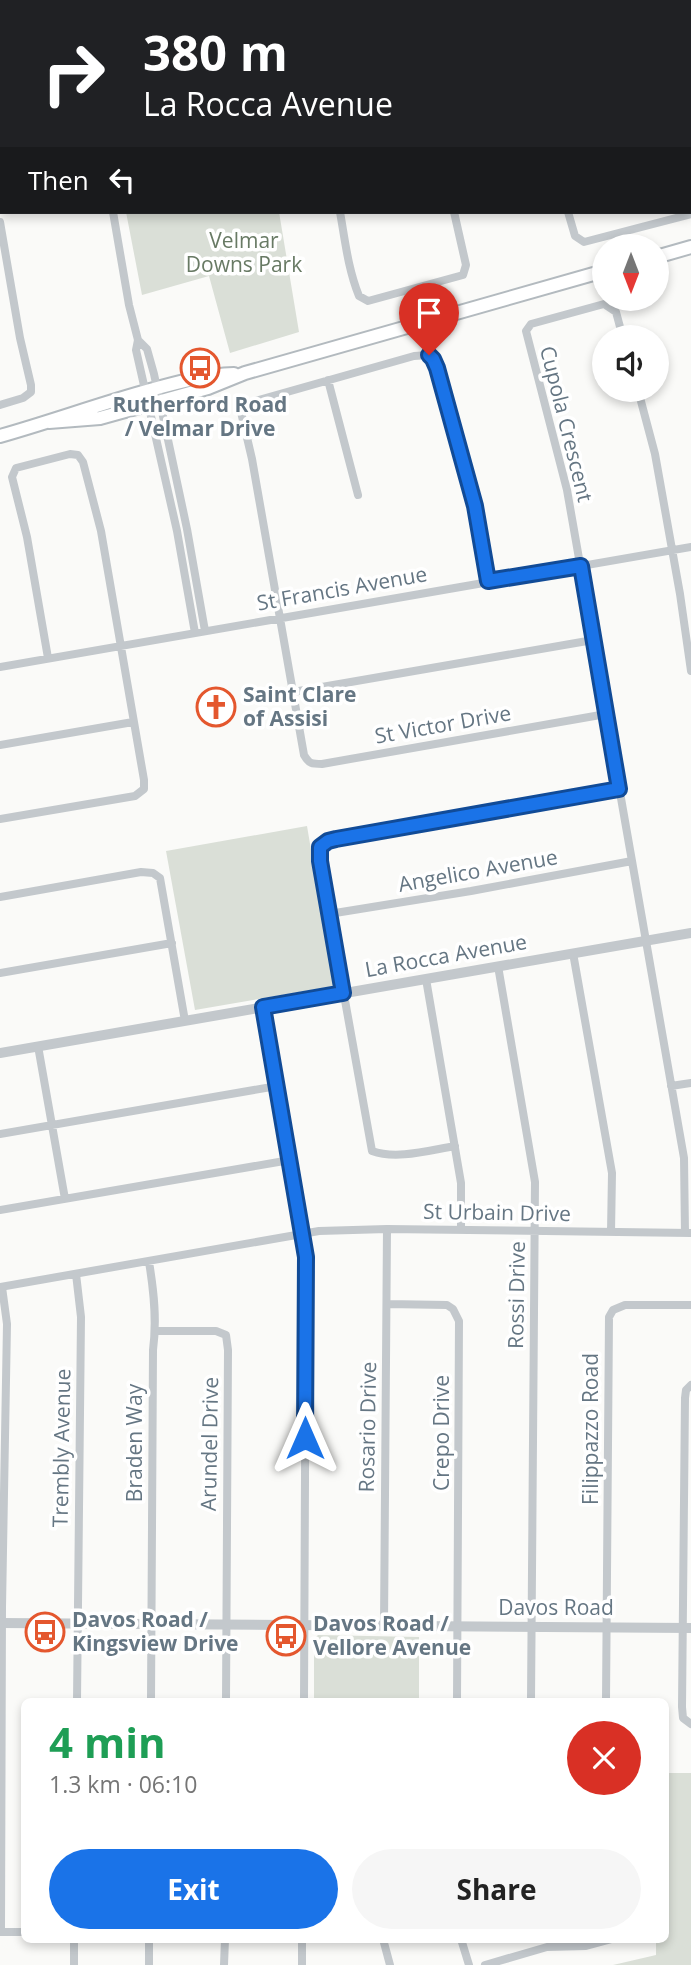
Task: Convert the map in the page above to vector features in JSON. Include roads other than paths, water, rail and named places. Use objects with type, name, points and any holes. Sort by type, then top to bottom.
[{"type":"main road","points":[[669,253],[691,247]]},
{"type":"main road","points":[[0,436],[97,405],[208,388],[245,373],[592,274]]},
{"type":"street","points":[[113,214],[129,305],[138,340],[147,349],[195,633]]},
{"type":"street","points":[[340,214],[356,289],[359,296],[368,301],[463,275],[466,265],[454,214]]},
{"type":"street","points":[[569,214],[575,236],[584,242],[684,214]]},
{"type":"street","points":[[0,222],[31,385],[31,392],[23,398],[0,405]]},
{"type":"street","name":"Cupola Crescent","points":[[581,566],[563,470],[526,331],[531,324],[604,304],[616,312],[620,325]]},
{"type":"street","points":[[358,495],[328,380],[429,355],[433,359],[475,506],[488,581]]},
{"type":"street","name":"St Victor Drive","points":[[328,380],[248,403],[242,406],[241,412],[252,459],[304,755],[312,764],[606,714]]},
{"type":"street","points":[[153,396],[179,489],[205,631]]},
{"type":"street","points":[[641,402],[655,454],[691,671]]},
{"type":"street","points":[[0,819],[135,796],[144,789],[101,531],[83,462],[78,455],[70,454],[16,468],[12,477],[27,537],[48,658]]},
{"type":"street","name":"St Francis Avenue","points":[[0,667],[691,547]]},
{"type":"street","points":[[581,566],[671,1086],[688,1157],[688,1233]]},
{"type":"street","points":[[293,692],[593,640]]},
{"type":"street","points":[[0,745],[133,722]]},
{"type":"street","points":[[455,1146],[414,1153],[372,1151],[319,852],[328,841],[619,789]]},
{"type":"street","name":"Angelico Avenue","points":[[329,914],[471,891],[632,860]]},
{"type":"street","points":[[0,897],[141,872],[153,873],[160,878],[185,1021]]},
{"type":"street","name":"La Rocca Avenue","points":[[0,1053],[691,933]]},
{"type":"street","points":[[0,973],[172,943]]},
{"type":"street","points":[[573,953],[612,1173],[611,1232]]},
{"type":"street","name":"Rossi Drive","points":[[498,966],[535,1182],[531,1698]]},
{"type":"street","points":[[426,979],[462,1190],[461,1230]]},
{"type":"street","points":[[263,1007],[306,1257],[304,1698]]},
{"type":"street","points":[[38,1046],[65,1199]]},
{"type":"street","points":[[671,1086],[691,1083]]},
{"type":"street","points":[[0,1134],[277,1086]]},
{"type":"street","points":[[0,1210],[290,1160]]},
{"type":"street","name":"St Urbain Drive","points":[[1,1287],[302,1233],[339,1229],[688,1233]]},
{"type":"street","name":"Rosario Drive","points":[[384,1626],[387,1229]]},
{"type":"street","name":"Braden Way","points":[[149,1262],[155,1331],[151,1698]]},
{"type":"street","name":"Trembly Avenue","points":[[76,1274],[81,1317],[77,1698]]},
{"type":"street","points":[[1,1287],[7,1318],[3,1366],[1,1932],[21,1932]]},
{"type":"street","name":"Crepo Drive","points":[[387,1304],[447,1305],[453,1309],[459,1321],[458,1627]]},
{"type":"street","name":"Filippazzo Road","points":[[606,1628],[609,1317],[612,1310],[625,1305],[691,1306]]},
{"type":"street","name":"Arundel Drive","points":[[155,1331],[216,1331],[226,1335],[227,1624]]},
{"type":"street","points":[[691,1385],[686,1390],[685,1398],[687,1628],[682,1707],[683,1718],[691,1724]]},
{"type":"street","name":"Davos Road","points":[[1,1623],[687,1628]]},
{"type":"street","points":[[226,1698],[227,1624]]},
{"type":"street","points":[[457,1698],[458,1627]]},
{"type":"street","points":[[606,1628],[606,1698]]},
{"type":"street","points":[[74,1943],[74,1965]]},
{"type":"street","points":[[149,1943],[149,1965]]},
{"type":"street","points":[[224,1965],[225,1943]]},
{"type":"street","points":[[302,1943],[302,1965]]},
{"type":"street","points":[[384,1943],[390,1965]]},
{"type":"street","points":[[462,1943],[469,1965]]},
{"type":"street","points":[[538,1943],[540,1949]]},
{"type":"street","points":[[485,1965],[553,1946],[600,1943]]},
{"type":"place","name":"Rutherford Road / Velmar Drive","points":[[200,368]]},
{"type":"place","name":"Saint Clare of Assisi","points":[[216,707]]},
{"type":"place","name":"Davos Road / Kingsview Drive","points":[[45,1632]]},
{"type":"place","name":"Davos Road / Vellore Avenue","points":[[286,1636]]},
{"type":"park label","name":"Velmar Downs Park","points":[[244,253]]}]
